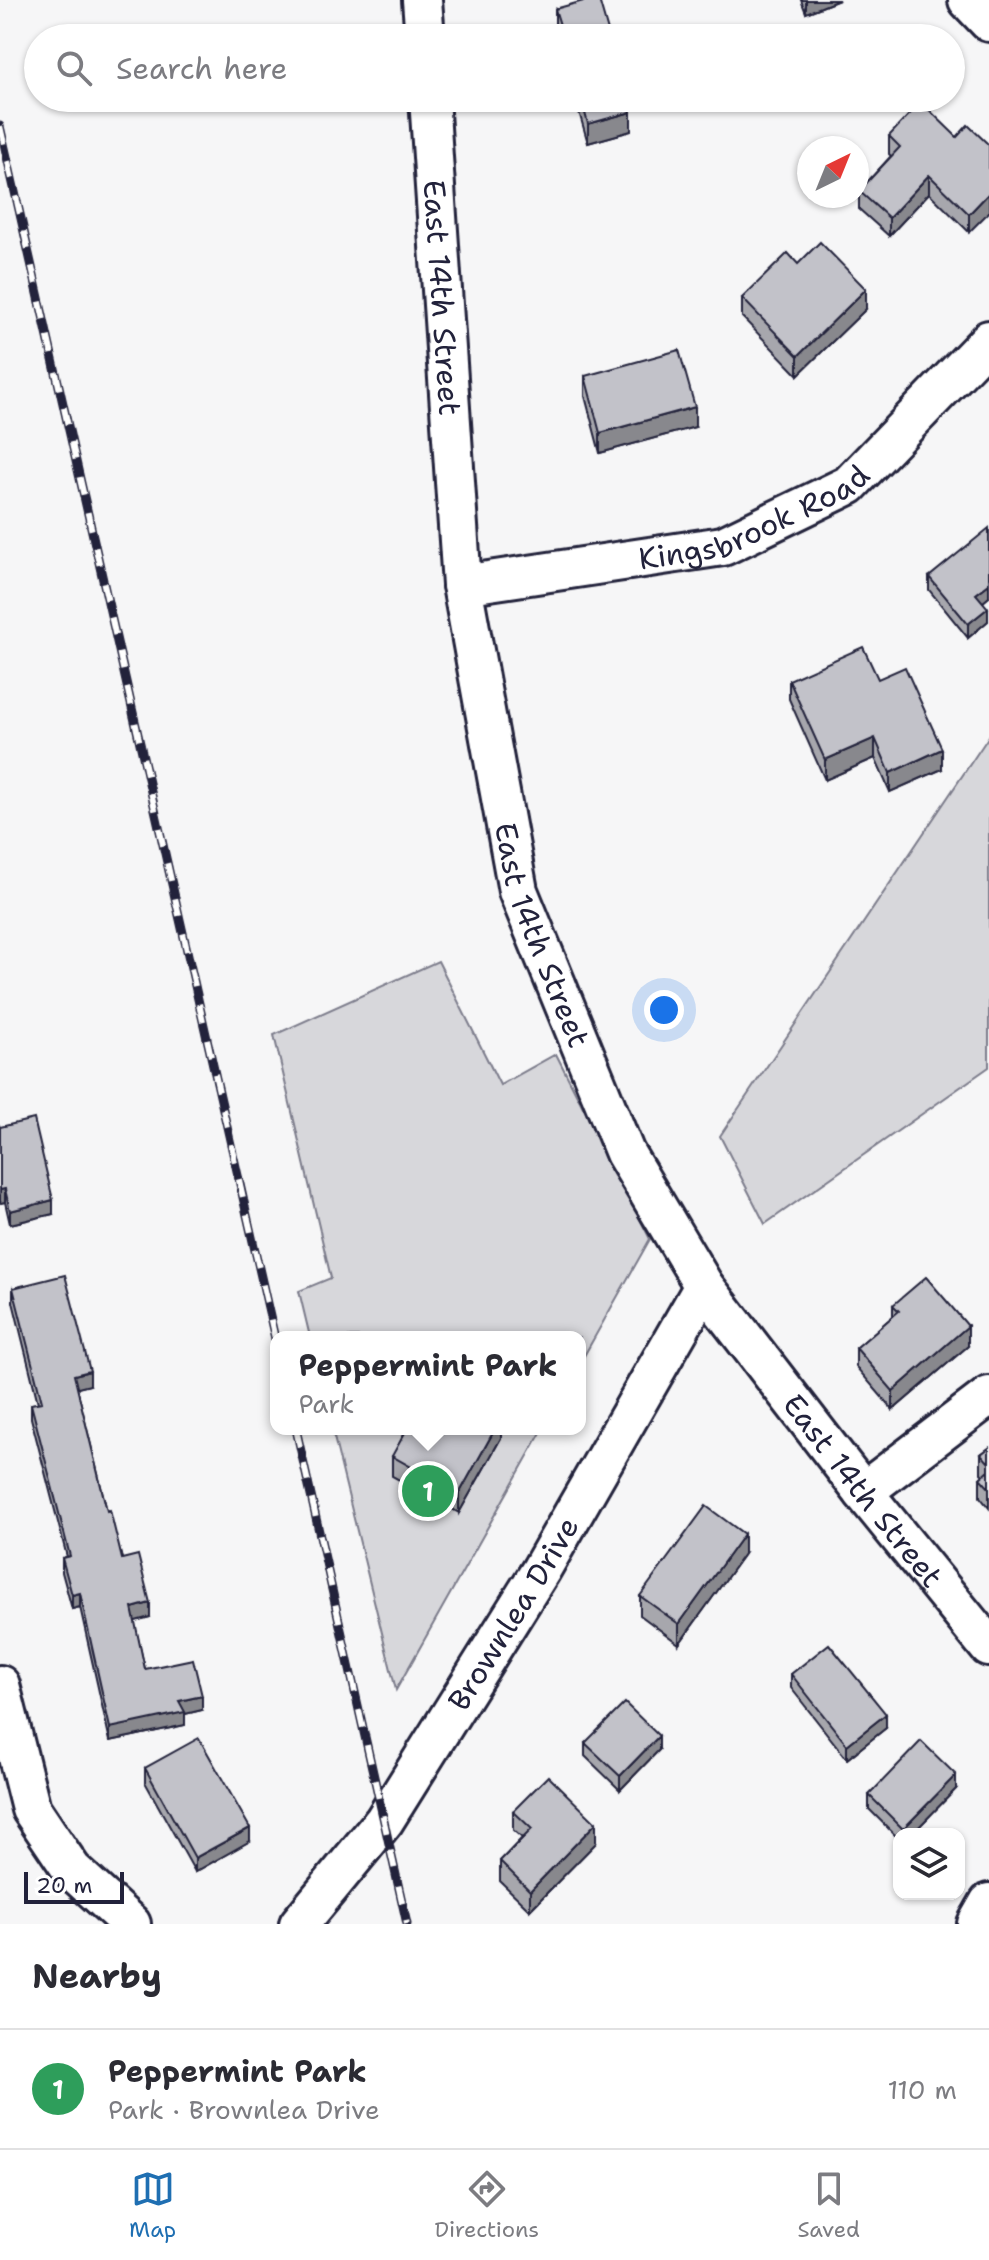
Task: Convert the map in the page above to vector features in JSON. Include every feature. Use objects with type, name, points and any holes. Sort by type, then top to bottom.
[{"type":"street","points":[[422,0],[424,24]]},
{"type":"street","points":[[968,0],[989,22]]},
{"type":"street","name":"East 14th Street","points":[[430,112],[462,585],[518,891],[625,1153],[704,1286],[863,1492],[989,1647]]},
{"type":"street","name":"Kingsbrook Road","points":[[462,585],[723,546],[849,485],[989,340]]},
{"type":"street","name":"Brownlea Drive","points":[[299,1924],[384,1821],[541,1570],[704,1286]]},
{"type":"street","points":[[863,1492],[989,1396]]},
{"type":"street","points":[[0,1685],[31,1809],[72,1870],[131,1924]]},
{"type":"street","points":[[977,1924],[989,1903]]},
{"type":"shaded area","points":[[989,736],[989,1067],[765,1224],[720,1136]]},
{"type":"shaded area","points":[[438,961],[500,1085],[556,1054],[650,1239],[586,1352],[586,1331],[309,1331],[299,1291],[331,1278],[274,1035]]},
{"type":"shaded area","points":[[333,1435],[540,1435],[396,1690]]},
{"type":"building","points":[[587,0],[599,0],[606,24],[560,24],[555,9]]},
{"type":"building","points":[[585,112],[631,112],[588,124]]},
{"type":"building","points":[[912,112],[931,112],[957,137],[968,125],[989,145],[989,193],[969,214],[929,175],[889,218],[869,200],[869,180],[900,147],[889,136]]},
{"type":"building","points":[[820,242],[866,289],[798,356],[742,298],[788,253],[798,264]]},
{"type":"building","points":[[679,350],[695,407],[600,433],[585,376]]},
{"type":"building","points":[[989,528],[989,584],[976,594],[988,608],[968,624],[929,577]]},
{"type":"building","points":[[863,647],[878,679],[905,667],[942,749],[890,773],[875,738],[825,760],[789,680]]},
{"type":"building","points":[[34,1119],[53,1200],[10,1211],[5,1189],[0,1190],[0,1127]]},
{"type":"building","points":[[65,1275],[90,1371],[74,1375],[107,1511],[110,1510],[122,1559],[138,1555],[150,1603],[132,1608],[145,1669],[193,1659],[202,1696],[179,1701],[185,1712],[110,1728],[80,1593],[72,1595],[62,1558],[70,1556],[31,1404],[42,1402],[13,1288]]},
{"type":"building","points":[[926,1277],[968,1326],[893,1391],[856,1348],[899,1311],[893,1305]]},
{"type":"building","points":[[404,1435],[492,1435],[459,1494],[392,1456]]},
{"type":"building","points":[[989,1448],[989,1463],[981,1454]]},
{"type":"building","points":[[989,1470],[989,1488],[980,1478]]},
{"type":"building","points":[[706,1506],[744,1534],[679,1624],[640,1596]]},
{"type":"building","points":[[829,1644],[886,1714],[847,1745],[791,1674]]},
{"type":"building","points":[[625,1703],[659,1736],[620,1776],[585,1743]]},
{"type":"building","points":[[199,1738],[250,1828],[195,1858],[145,1768]]},
{"type":"building","points":[[921,1741],[956,1775],[904,1828],[869,1795]]},
{"type":"building","points":[[548,1776],[596,1823],[530,1891],[500,1861],[532,1829],[513,1811]]},
{"type":"railway","points":[[0,126],[273,1331]]},
{"type":"railway","points":[[297,1435],[407,1924]]},
{"type":"place","name":"Peppermint Park","points":[[428,1491]]}]
